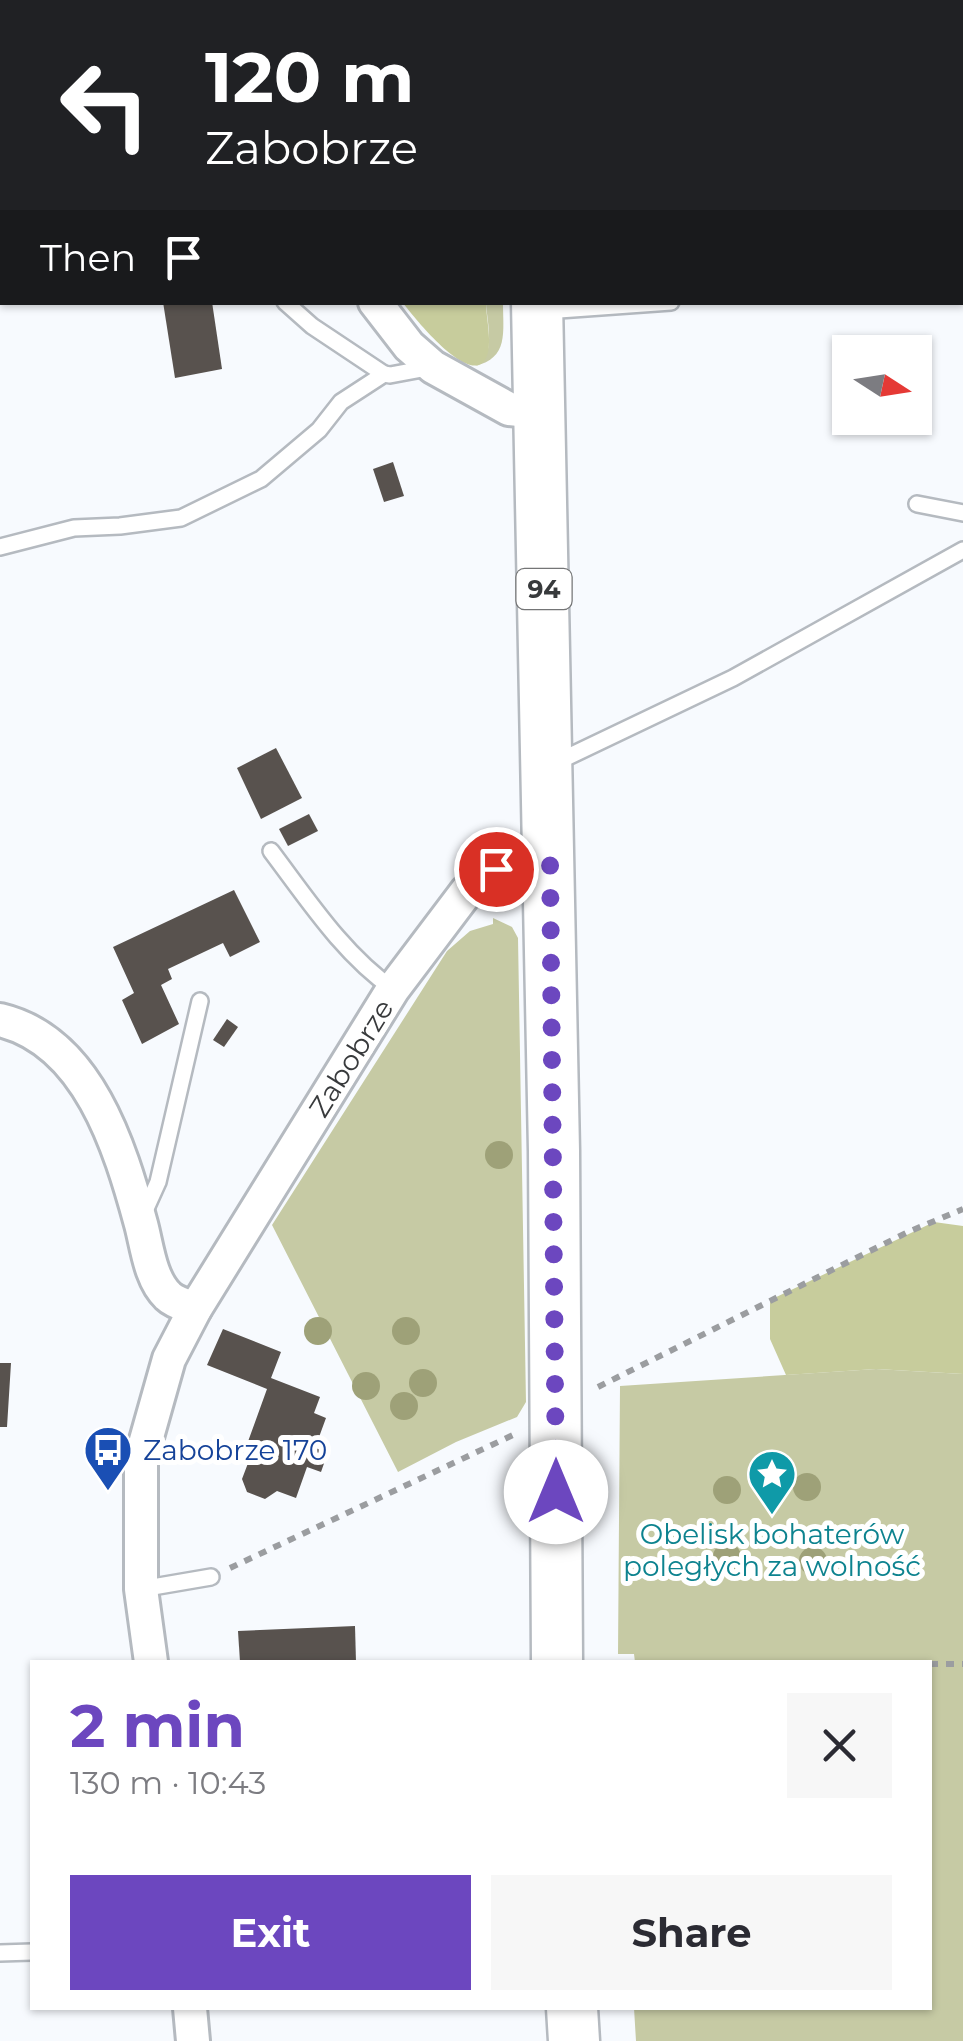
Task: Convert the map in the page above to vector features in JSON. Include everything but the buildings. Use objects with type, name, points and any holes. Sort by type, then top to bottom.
[{"type":"main road","name":"94","points":[[537,307],[550,857],[557,1660]]},
{"type":"main road","points":[[572,2010],[574,2041]]},
{"type":"street","points":[[378,305],[409,346],[434,367],[509,409],[540,412]]},
{"type":"street","name":"Zabobrze","points":[[151,1660],[142,1589],[141,1458],[169,1360],[394,989],[467,891],[506,864],[522,858],[550,857]]},
{"type":"street","points":[[0,1020],[43,1038],[67,1060],[88,1088],[123,1166],[154,1271],[168,1296],[196,1310]]},
{"type":"street","points":[[190,2010],[193,2041]]},
{"type":"lane","points":[[288,305],[384,374],[434,367]]},
{"type":"lane","points":[[537,307],[591,305]]},
{"type":"lane","points":[[0,546],[74,528],[181,518],[261,480],[318,430],[342,402],[384,374]]},
{"type":"lane","points":[[917,504],[963,513]]},
{"type":"lane","points":[[548,766],[733,678],[963,550]]},
{"type":"lane","points":[[271,852],[341,942],[374,976],[394,989]]},
{"type":"lane","points":[[140,1221],[158,1182],[200,1001]]},
{"type":"lane","points":[[142,1589],[211,1577]]},
{"type":"lane","points":[[0,1953],[30,1952]]},
{"type":"path","points":[[211,1577],[555,1413],[621,1373],[908,1232],[963,1210]]},
{"type":"path","points":[[932,1664],[963,1664]]},
{"type":"green space","points":[[405,305],[486,305],[488,352],[479,365],[456,358]]},
{"type":"green space","points":[[486,305],[503,305],[499,350],[494,357],[475,366],[486,355]]},
{"type":"green space","points":[[493,918],[512,927],[518,938],[526,1402],[517,1417],[398,1472],[272,1225],[447,951],[470,931],[493,924]]},
{"type":"green space","points":[[934,1222],[963,1226],[963,1374],[876,1369],[786,1375],[770,1339],[770,1300]]},
{"type":"green space","points":[[876,1369],[963,1374],[963,2041],[636,2041],[634,2010],[932,2010],[932,1660],[635,1660],[634,1654],[618,1654],[620,1386]]},
{"type":"place","name":"Zabobrze 170","points":[[108,1492]]},
{"type":"place","name":"Obelisk bohaterów poległych za wolność","points":[[772,1516]]},
{"type":"route","points":[[496,869],[522,858],[550,857],[556,1492]]}]
